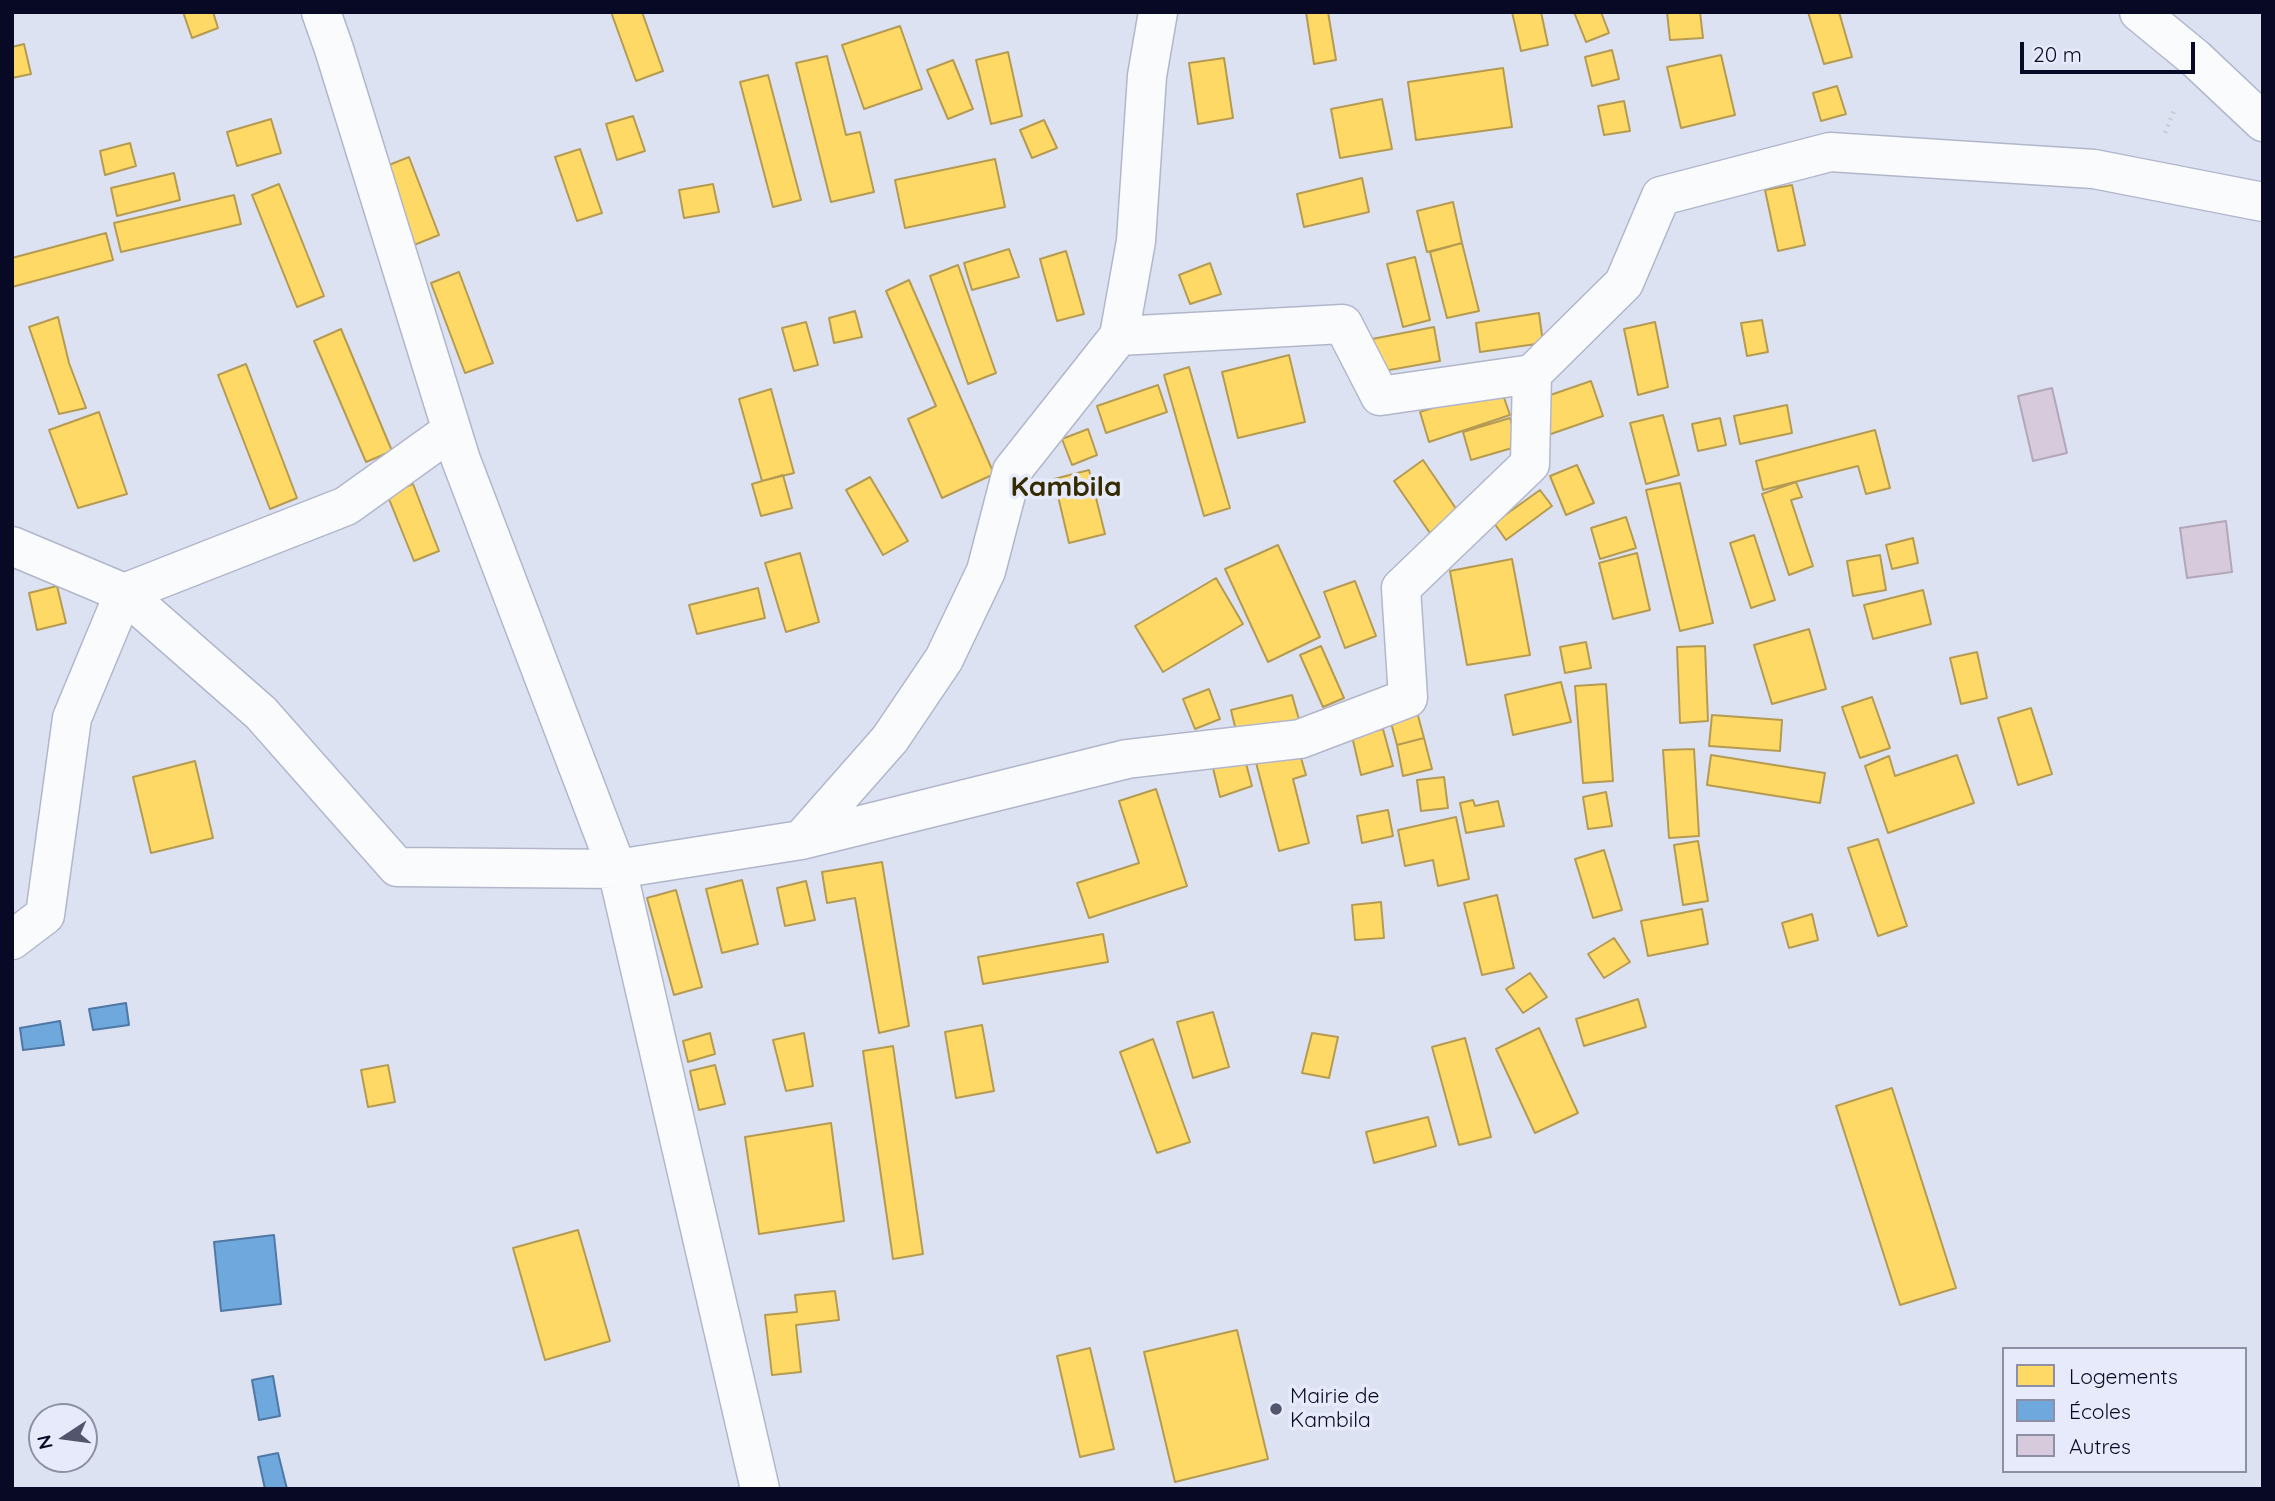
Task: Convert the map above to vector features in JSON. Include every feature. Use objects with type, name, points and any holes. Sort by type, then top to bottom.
[{"type":"street","points":[[321,12],[451,431],[617,869],[760,1489]]},
{"type":"street","points":[[801,840],[890,739],[944,659],[986,571],[1012,471],[1119,336],[1136,241],[1147,76],[1158,12]]},
{"type":"street","points":[[2138,12],[2195,58],[2263,122]]},
{"type":"street","points":[[1119,336],[1343,324],[1380,396],[1532,374],[1624,283],[1661,196],[1830,152],[2094,169],[2263,202]]},
{"type":"street","points":[[12,545],[124,593],[261,713],[397,867],[617,869],[801,840],[1127,760],[1300,739],[1408,698],[1401,588],[1530,464],[1532,374]]},
{"type":"street","points":[[12,940],[46,915],[72,719],[124,593],[346,506],[451,431]]},
{"type":"building: Logements","points":[[183,12],[213,12],[218,28],[192,38]]},
{"type":"building: Logements","points":[[611,12],[642,12],[663,71],[636,81]]},
{"type":"building: Logements","points":[[1306,12],[1328,12],[1336,60],[1314,64]]},
{"type":"building: Logements","points":[[1512,12],[1541,12],[1548,45],[1521,51]]},
{"type":"building: Logements","points":[[1574,12],[1601,12],[1609,33],[1586,42]]},
{"type":"building: Logements","points":[[1667,12],[1700,12],[1703,38],[1670,40]]},
{"type":"building: Logements","points":[[1808,12],[1839,12],[1852,57],[1824,64]]},
{"type":"building: Logements","points":[[900,26],[922,89],[864,109],[842,45]]},
{"type":"building: Logements","points":[[24,44],[31,74],[12,78],[12,47]]},
{"type":"building: Logements","points":[[1612,50],[1619,79],[1592,86],[1585,57]]},
{"type":"building: Logements","points":[[1008,52],[1022,116],[991,124],[976,60]]},
{"type":"building: Logements","points":[[1721,55],[1735,115],[1681,128],[1667,67]]},
{"type":"building: Logements","points":[[827,56],[846,135],[860,132],[874,192],[831,202],[796,63]]},
{"type":"building: Logements","points":[[1224,58],[1233,118],[1198,124],[1189,63]]},
{"type":"building: Logements","points":[[953,60],[973,109],[948,119],[927,70]]},
{"type":"building: Logements","points":[[1503,68],[1512,127],[1416,140],[1408,82]]},
{"type":"building: Logements","points":[[768,75],[801,200],[773,207],[740,82]]},
{"type":"building: Logements","points":[[1837,86],[1846,114],[1821,121],[1813,93]]},
{"type":"building: Logements","points":[[1382,99],[1392,149],[1340,158],[1331,109]]},
{"type":"building: Logements","points":[[1624,101],[1630,131],[1604,135],[1598,106]]},
{"type":"building: Logements","points":[[633,116],[645,151],[617,160],[606,124]]},
{"type":"building: Logements","points":[[271,119],[281,153],[237,166],[227,132]]},
{"type":"building: Logements","points":[[1044,120],[1057,148],[1032,158],[1020,130]]},
{"type":"building: Logements","points":[[130,143],[136,166],[105,175],[100,151]]},
{"type":"building: Logements","points":[[580,149],[602,213],[577,221],[555,157]]},
{"type":"building: Logements","points":[[409,157],[439,235],[409,247],[379,169]]},
{"type":"building: Logements","points":[[995,159],[1005,207],[905,228],[895,180]]},
{"type":"building: Logements","points":[[174,173],[180,200],[117,216],[111,188]]},
{"type":"building: Logements","points":[[1362,178],[1369,212],[1304,227],[1297,194]]},
{"type":"building: Logements","points":[[279,184],[324,296],[297,307],[252,195]]},
{"type":"building: Logements","points":[[713,184],[719,212],[684,218],[679,190]]},
{"type":"building: Logements","points":[[1792,185],[1805,245],[1778,251],[1765,190]]},
{"type":"building: Logements","points":[[234,195],[241,224],[121,252],[114,223]]},
{"type":"building: Logements","points":[[1453,202],[1462,243],[1427,252],[1417,211]]},
{"type":"building: Logements","points":[[106,233],[113,260],[12,287],[12,258]]},
{"type":"building: Logements","points":[[1462,243],[1479,311],[1447,318],[1430,252]]},
{"type":"building: Logements","points":[[1009,249],[1019,277],[972,290],[964,263]]},
{"type":"building: Logements","points":[[1066,251],[1084,314],[1057,321],[1040,259]]},
{"type":"building: Logements","points":[[1415,257],[1430,320],[1403,327],[1387,264]]},
{"type":"building: Logements","points":[[1210,263],[1221,294],[1190,304],[1179,275]]},
{"type":"building: Logements","points":[[958,265],[996,373],[968,384],[930,276]]},
{"type":"building: Logements","points":[[459,272],[493,363],[465,373],[431,283]]},
{"type":"building: Logements","points":[[909,280],[994,474],[942,498],[908,419],[936,406],[886,291]]},
{"type":"building: Logements","points":[[855,311],[862,337],[834,343],[829,318]]},
{"type":"building: Logements","points":[[1539,313],[1543,343],[1480,352],[1476,323]]},
{"type":"building: Logements","points":[[58,317],[69,363],[86,408],[59,414],[29,327]]},
{"type":"building: Logements","points":[[1762,320],[1768,352],[1747,356],[1741,323]]},
{"type":"building: Logements","points":[[806,322],[818,365],[794,371],[782,328]]},
{"type":"building: Logements","points":[[1655,322],[1668,387],[1638,395],[1624,329]]},
{"type":"building: Logements","points":[[1434,327],[1440,361],[1378,372],[1372,339]]},
{"type":"building: Logements","points":[[341,329],[392,451],[366,462],[314,341]]},
{"type":"building: Logements","points":[[1289,355],[1305,422],[1238,438],[1222,372]]},
{"type":"building: Logements","points":[[246,364],[297,498],[270,509],[218,375]]},
{"type":"building: Logements","points":[[1189,367],[1230,508],[1204,516],[1164,375]]},
{"type":"building: Logements","points":[[1591,381],[1603,416],[1548,435],[1536,400]]},
{"type":"building: Logements","points":[[1158,385],[1167,412],[1106,433],[1097,406]]},
{"type":"building: Logements","points":[[1500,386],[1510,415],[1429,442],[1420,412]]},
{"type":"building: Logements","points":[[771,389],[794,473],[762,481],[739,399]]},
{"type":"building: Logements","points":[[1787,405],[1792,433],[1740,444],[1734,416]]},
{"type":"building: Logements","points":[[99,412],[127,494],[78,508],[49,430]]},
{"type":"building: Logements","points":[[1663,415],[1679,475],[1646,484],[1630,423]]},
{"type":"building: Logements","points":[[1510,418],[1519,446],[1471,460],[1463,432]]},
{"type":"building: Logements","points":[[1720,418],[1726,445],[1698,451],[1692,424]]},
{"type":"building: Logements","points":[[1088,429],[1097,455],[1072,465],[1062,439]]},
{"type":"building: Logements","points":[[1875,430],[1890,488],[1866,494],[1858,466],[1763,490],[1756,461]]},
{"type":"building: Logements","points":[[1423,460],[1461,516],[1432,536],[1394,481]]},
{"type":"building: Logements","points":[[1577,465],[1594,503],[1566,515],[1550,476]]},
{"type":"building: Logements","points":[[1089,470],[1105,534],[1069,543],[1054,479]]},
{"type":"building: Logements","points":[[783,475],[792,508],[761,516],[752,484]]},
{"type":"building: Logements","points":[[870,477],[908,541],[883,555],[846,490]]},
{"type":"building: Logements","points":[[1796,482],[1802,497],[1791,500],[1813,566],[1789,575],[1762,494]]},
{"type":"building: Logements","points":[[1680,483],[1713,623],[1680,631],[1646,490]]},
{"type":"building: Logements","points":[[413,484],[439,551],[414,561],[387,494]]},
{"type":"building: Logements","points":[[1540,490],[1552,506],[1506,540],[1494,523]]},
{"type":"building: Logements","points":[[1626,517],[1636,548],[1600,559],[1591,528]]},
{"type":"building: Logements","points":[[1754,535],[1775,600],[1751,608],[1730,543]]},
{"type":"building: Logements","points":[[1913,538],[1918,563],[1892,569],[1886,545]]},
{"type":"building: Logements","points":[[1278,545],[1320,637],[1268,662],[1225,569]]},
{"type":"building: Logements","points":[[800,553],[819,622],[786,632],[765,563]]},
{"type":"building: Logements","points":[[1637,553],[1650,610],[1613,619],[1599,563]]},
{"type":"building: Logements","points":[[1880,555],[1886,590],[1853,596],[1847,561]]},
{"type":"building: Logements","points":[[1512,559],[1530,655],[1467,665],[1450,571]]},
{"type":"building: Logements","points":[[1216,578],[1243,624],[1163,672],[1135,626]]},
{"type":"building: Logements","points":[[1355,581],[1376,636],[1345,648],[1324,592]]},
{"type":"building: Logements","points":[[57,586],[66,623],[37,630],[29,593]]},
{"type":"building: Logements","points":[[758,588],[765,618],[697,634],[689,605]]},
{"type":"building: Logements","points":[[1923,590],[1931,624],[1873,639],[1864,605]]},
{"type":"building: Logements","points":[[1809,629],[1826,689],[1772,704],[1754,645]]},
{"type":"building: Logements","points":[[1586,642],[1591,668],[1565,673],[1560,647]]},
{"type":"building: Logements","points":[[1321,646],[1344,698],[1323,707],[1300,655]]},
{"type":"building: Logements","points":[[1705,646],[1708,721],[1680,723],[1677,647]]},
{"type":"building: Logements","points":[[1977,652],[1987,698],[1961,704],[1950,658]]},
{"type":"building: Logements","points":[[1561,682],[1571,722],[1513,735],[1505,695]]},
{"type":"building: Logements","points":[[1606,684],[1613,781],[1583,783],[1575,686]]},
{"type":"building: Logements","points":[[1209,689],[1220,719],[1195,729],[1183,699]]},
{"type":"building: Logements","points":[[1292,695],[1300,723],[1238,739],[1231,710]]},
{"type":"building: Logements","points":[[1872,697],[1890,748],[1860,758],[1842,707]]},
{"type":"building: Logements","points":[[2031,708],[2052,774],[2018,785],[1998,718]]},
{"type":"building: Logements","points":[[1417,712],[1424,738],[1397,745],[1390,719]]},
{"type":"building: Logements","points":[[1712,715],[1782,720],[1780,751],[1709,746]]},
{"type":"building: Logements","points":[[1383,729],[1393,766],[1361,775],[1352,736]]},
{"type":"building: Logements","points":[[1424,738],[1432,769],[1403,776],[1397,745]]},
{"type":"building: Logements","points":[[1297,744],[1306,775],[1293,779],[1309,843],[1279,851],[1254,755]]},
{"type":"building: Logements","points":[[1694,749],[1699,836],[1669,838],[1663,750]]},
{"type":"building: Logements","points":[[1711,755],[1825,773],[1820,803],[1707,785]]},
{"type":"building: Logements","points":[[1957,755],[1974,803],[1888,833],[1865,766],[1889,756],[1895,776]]},
{"type":"building: Logements","points":[[1244,756],[1252,786],[1220,797],[1212,764]]},
{"type":"building: Logements","points":[[195,761],[213,838],[151,853],[133,777]]},
{"type":"building: Logements","points":[[1444,777],[1448,808],[1421,811],[1417,780]]},
{"type":"building: Logements","points":[[1156,789],[1187,886],[1089,918],[1077,883],[1139,863],[1119,801]]},
{"type":"building: Logements","points":[[1606,792],[1612,826],[1588,829],[1583,797]]},
{"type":"building: Logements","points":[[1473,800],[1475,806],[1498,801],[1504,826],[1466,833],[1460,803]]},
{"type":"building: Logements","points":[[1388,810],[1393,836],[1362,843],[1357,816]]},
{"type":"building: Logements","points":[[1456,817],[1469,879],[1438,886],[1433,860],[1405,866],[1398,830]]},
{"type":"building: Logements","points":[[1878,839],[1907,926],[1878,936],[1848,848]]},
{"type":"building: Logements","points":[[1698,841],[1708,901],[1683,905],[1674,845]]},
{"type":"building: Logements","points":[[1604,850],[1622,910],[1593,918],[1575,859]]},
{"type":"building: Logements","points":[[882,862],[909,1026],[879,1033],[855,898],[827,903],[822,872]]},
{"type":"building: Logements","points":[[742,880],[758,944],[722,953],[706,889]]},
{"type":"building: Logements","points":[[806,881],[815,920],[785,926],[777,888]]},
{"type":"building: Logements","points":[[676,890],[702,987],[674,995],[647,898]]},
{"type":"building: Logements","points":[[1497,895],[1514,968],[1482,975],[1464,903]]},
{"type":"building: Logements","points":[[1381,902],[1384,938],[1355,940],[1352,905]]},
{"type":"building: Logements","points":[[1702,909],[1708,944],[1648,956],[1641,921]]},
{"type":"building: Logements","points":[[1812,914],[1818,940],[1789,948],[1782,923]]},
{"type":"building: Logements","points":[[1103,934],[1108,962],[983,984],[978,957]]},
{"type":"building: Logements","points":[[1614,938],[1630,962],[1604,978],[1588,954]]},
{"type":"building: Logements","points":[[1530,973],[1547,997],[1523,1013],[1506,989]]},
{"type":"building: Logements","points":[[1638,999],[1646,1027],[1584,1046],[1576,1019]]},
{"type":"building: Logements","points":[[1213,1012],[1229,1067],[1193,1078],[1177,1022]]},
{"type":"building: Logements","points":[[982,1025],[994,1091],[956,1098],[945,1032]]},
{"type":"building: Logements","points":[[1539,1028],[1578,1113],[1535,1133],[1496,1049]]},
{"type":"building: Logements","points":[[710,1033],[715,1054],[688,1062],[683,1041]]},
{"type":"building: Logements","points":[[804,1033],[813,1086],[786,1091],[773,1040]]},
{"type":"building: Logements","points":[[1312,1033],[1338,1037],[1329,1078],[1302,1073]]},
{"type":"building: Logements","points":[[1465,1038],[1491,1137],[1459,1145],[1432,1047]]},
{"type":"building: Logements","points":[[1153,1039],[1190,1142],[1157,1153],[1120,1052]]},
{"type":"building: Logements","points":[[893,1046],[923,1254],[893,1259],[863,1051]]},
{"type":"building: Logements","points":[[388,1065],[395,1102],[368,1107],[361,1070]]},
{"type":"building: Logements","points":[[715,1065],[725,1104],[699,1110],[690,1071]]},
{"type":"building: Logements","points":[[1892,1088],[1956,1288],[1900,1305],[1836,1106]]},
{"type":"building: Logements","points":[[1428,1117],[1436,1146],[1374,1163],[1366,1132]]},
{"type":"building: Logements","points":[[831,1123],[844,1221],[759,1234],[745,1137]]},
{"type":"building: Logements","points":[[578,1230],[610,1341],[545,1360],[513,1248]]},
{"type":"building: Logements","points":[[835,1291],[839,1320],[796,1325],[801,1372],[772,1375],[765,1315],[797,1312],[795,1295]]},
{"type":"building: Logements","points":[[1237,1330],[1268,1459],[1175,1482],[1144,1352]]},
{"type":"building: Logements","points":[[1090,1348],[1114,1449],[1080,1457],[1057,1356]]},
{"type":"building: Écoles","points":[[126,1003],[129,1025],[93,1030],[89,1009]]},
{"type":"building: Écoles","points":[[60,1021],[64,1045],[23,1050],[20,1028]]},
{"type":"building: Écoles","points":[[274,1235],[281,1304],[221,1311],[214,1242]]},
{"type":"building: Écoles","points":[[273,1376],[280,1416],[259,1420],[252,1380]]},
{"type":"building: Écoles","points":[[278,1453],[287,1489],[265,1489],[258,1457]]},
{"type":"building: Autres","points":[[2052,388],[2067,453],[2033,461],[2018,396]]},
{"type":"building: Autres","points":[[2226,521],[2232,572],[2187,578],[2180,528]]},
{"type":"place","name":"Mairie de Kambila","points":[[1276,1409]]},
{"type":"district","name":"Kambila","points":[[1066,488]]}]
